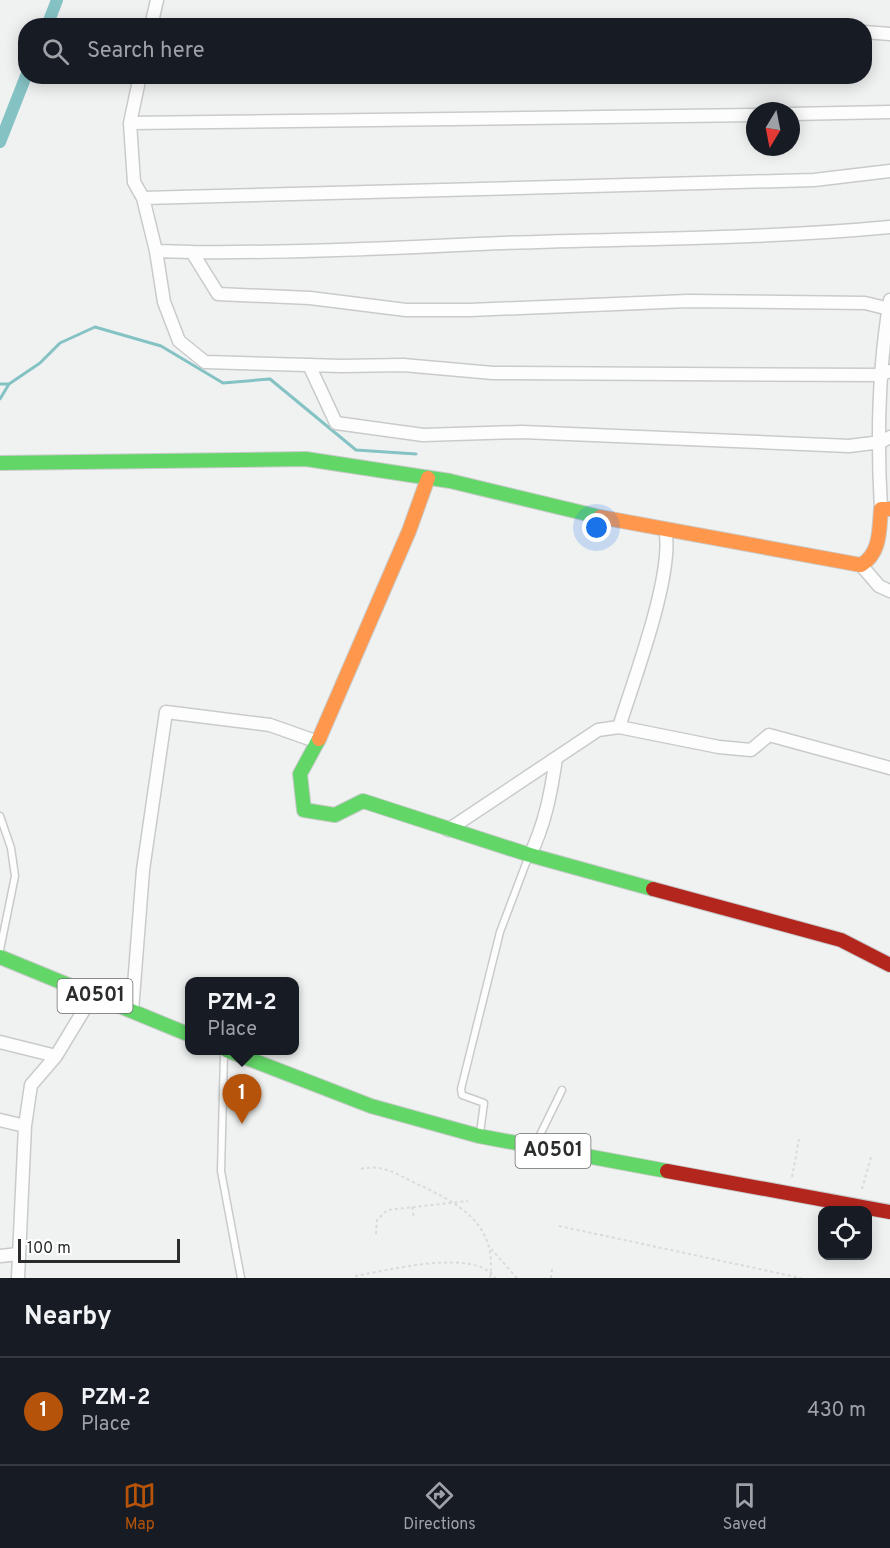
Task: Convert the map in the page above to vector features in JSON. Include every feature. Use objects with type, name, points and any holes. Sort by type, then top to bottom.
[{"type":"main road","points":[[0,463],[306,459],[345,463],[450,481],[586,515],[861,566],[869,562],[877,549],[886,509]]},
{"type":"main road","points":[[428,478],[409,531],[318,742],[300,774],[304,810],[325,818],[346,813],[363,801],[388,807],[420,821],[530,855],[840,940],[890,965]]},
{"type":"main road","name":"A0501","points":[[0,957],[185,1033]]},
{"type":"main road","name":"A0501","points":[[238,1055],[371,1106],[479,1136],[854,1206]]},
{"type":"main road","name":"A0501","points":[[872,1209],[890,1212]]},
{"type":"street","points":[[153,18],[157,0]]},
{"type":"street","points":[[872,33],[890,34]]},
{"type":"street","points":[[138,84],[130,123],[134,182],[143,198],[156,251],[164,302],[179,341],[205,362],[403,365],[494,373],[885,373]]},
{"type":"street","points":[[800,114],[890,112]]},
{"type":"street","points":[[130,123],[534,120],[746,115]]},
{"type":"street","points":[[143,198],[790,180],[890,171]]},
{"type":"street","points":[[156,251],[303,253],[477,244],[672,240],[890,227]]},
{"type":"street","points":[[192,252],[218,294],[310,298],[406,310],[470,310],[688,301],[889,305],[885,373],[885,439],[878,457],[886,509]]},
{"type":"street","points":[[309,365],[336,423],[423,435],[522,432],[849,446],[885,439]]},
{"type":"street","points":[[618,727],[661,585],[668,555],[665,530]]},
{"type":"street","points":[[861,566],[879,586],[890,591]]},
{"type":"street","points":[[132,1011],[143,870],[166,712],[270,725],[318,742]]},
{"type":"street","points":[[420,821],[450,831],[598,730],[618,727],[719,747],[751,750],[769,735],[890,768]]},
{"type":"street","points":[[530,855],[541,832],[550,799],[556,758]]},
{"type":"street","points":[[18,1278],[25,1126],[32,1085],[56,1056],[93,995]]},
{"type":"street","points":[[0,1042],[56,1056]]},
{"type":"street","points":[[0,1120],[25,1126]]},
{"type":"street","points":[[0,1256],[18,1254]]},
{"type":"lane","points":[[0,816],[11,848],[15,876],[0,950]]},
{"type":"lane","points":[[479,1136],[484,1103],[462,1095],[461,1089],[500,932],[517,881],[530,855]]},
{"type":"lane","points":[[225,1055],[221,1171],[241,1278]]},
{"type":"lane","points":[[535,1148],[562,1090]]},
{"type":"path","points":[[789,1194],[799,1139]]},
{"type":"path","points":[[859,1206],[864,1175],[871,1157]]},
{"type":"path","points":[[361,1169],[374,1167],[390,1170],[455,1202],[474,1221],[490,1248],[517,1278]]},
{"type":"path","points":[[376,1234],[377,1220],[383,1211],[412,1206],[468,1202]]},
{"type":"path","points":[[412,1206],[414,1219]]},
{"type":"path","points":[[559,1226],[801,1278]]},
{"type":"path","points":[[489,1278],[490,1248]]},
{"type":"path","points":[[355,1276],[450,1261],[472,1264],[490,1272],[495,1278]]},
{"type":"path","points":[[551,1278],[552,1269]]},
{"type":"waterway","points":[[50,18],[57,0]]},
{"type":"waterway","points":[[0,142],[23,84]]},
{"type":"waterway","points":[[0,399],[9,384],[40,363],[60,343],[95,327],[161,346],[223,383],[270,379],[356,450],[416,454]]},
{"type":"waterway","points":[[0,384],[9,384]]},
{"type":"traffic: fast","points":[[0,463],[306,459],[450,481],[600,517]]},
{"type":"traffic: fast","points":[[319,739],[300,774],[304,810],[335,815],[363,801],[530,855],[653,889]]},
{"type":"traffic: fast","points":[[0,957],[185,1033]]},
{"type":"traffic: fast","points":[[239,1055],[371,1106],[479,1136],[667,1171]]},
{"type":"traffic: slow","points":[[319,739],[409,531],[428,478]]},
{"type":"traffic: slow","points":[[600,517],[861,565],[868,560],[876,548],[881,509],[890,509]]},
{"type":"traffic: jam","points":[[653,889],[841,940],[890,965]]},
{"type":"traffic: jam","points":[[667,1171],[890,1212]]},
{"type":"place","name":"PZM-2","points":[[242,1124]]}]
